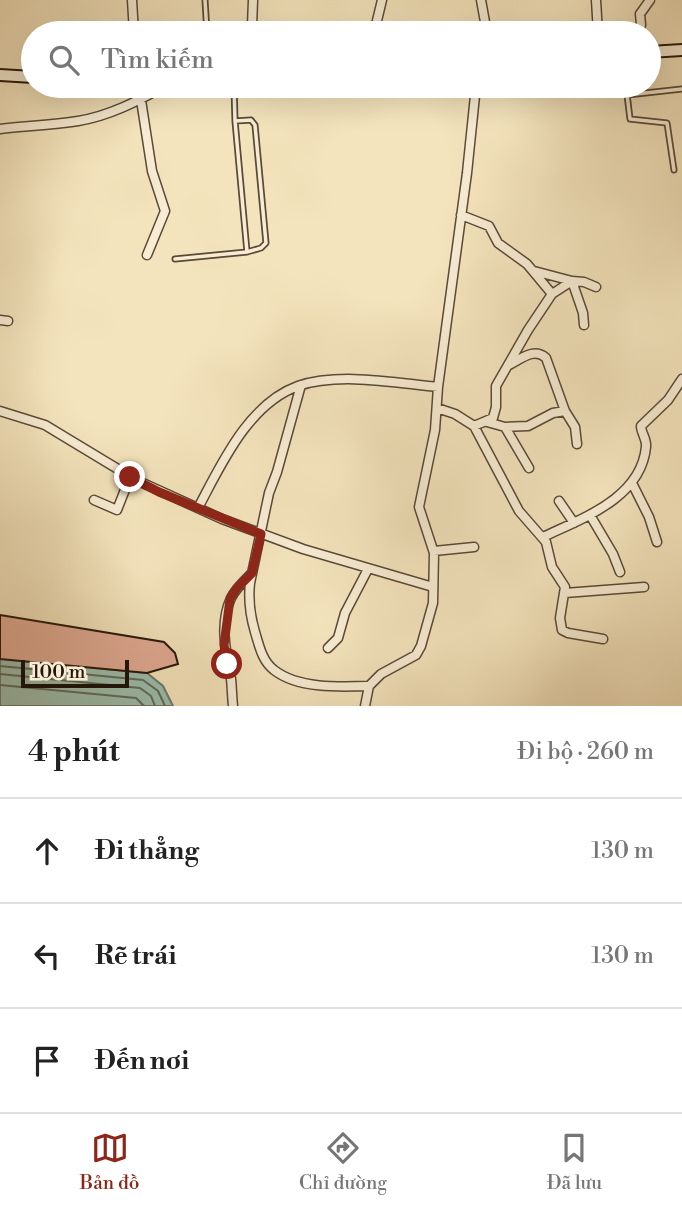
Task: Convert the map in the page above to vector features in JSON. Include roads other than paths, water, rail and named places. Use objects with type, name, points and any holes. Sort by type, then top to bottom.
[{"type":"main road","points":[[661,51],[682,50]]},
{"type":"main road","points":[[0,75],[21,76]]},
{"type":"street","points":[[132,0],[133,21]]},
{"type":"street","points":[[252,21],[253,0]]},
{"type":"street","points":[[377,21],[382,0]]},
{"type":"street","points":[[481,0],[485,21]]},
{"type":"street","points":[[596,0],[597,21]]},
{"type":"street","points":[[640,21],[640,11],[650,0]]},
{"type":"street","points":[[0,129],[78,121],[102,115],[144,98]]},
{"type":"street","points":[[365,706],[369,686],[391,667],[407,662],[416,655],[433,603],[434,551],[419,507],[437,408],[475,98]]},
{"type":"street","points":[[141,100],[152,171],[165,211],[147,255]]},
{"type":"street","points":[[461,215],[489,226],[498,243],[534,271],[552,294]]},
{"type":"street","points":[[534,271],[596,287]]},
{"type":"street","points":[[474,426],[487,422],[495,413],[496,386],[528,330],[552,294],[572,281]]},
{"type":"street","points":[[572,281],[583,313],[584,325]]},
{"type":"street","points":[[509,365],[534,352],[542,354],[565,411],[575,427],[577,444]]},
{"type":"street","points":[[542,537],[590,515],[632,483],[646,447],[641,426],[668,400],[682,379]]},
{"type":"street","points":[[198,509],[215,476],[250,422],[272,400],[301,385],[368,380],[438,387]]},
{"type":"street","points":[[301,385],[269,493],[248,597],[250,615],[261,652],[274,670],[297,680],[326,687],[369,686]]},
{"type":"street","points":[[437,408],[456,414],[474,426],[519,510],[542,537],[550,552],[552,567],[564,583],[565,593],[560,618],[562,630],[568,634],[604,639]]},
{"type":"street","points":[[0,411],[45,425],[130,477],[198,509],[261,534],[433,587]]},
{"type":"street","points":[[487,422],[505,428],[528,426],[552,413],[565,411]]},
{"type":"street","points":[[505,428],[530,468]]},
{"type":"street","points":[[94,500],[117,510],[130,477]]},
{"type":"street","points":[[632,483],[649,517],[657,542]]},
{"type":"street","points":[[559,501],[574,523]]},
{"type":"street","points":[[590,515],[613,554],[620,572]]},
{"type":"street","points":[[434,551],[474,547]]},
{"type":"street","points":[[328,648],[338,638],[345,614],[368,569]]},
{"type":"street","points":[[233,706],[224,645],[227,614],[230,599],[252,573]]},
{"type":"street","points":[[565,593],[644,587]]},
{"type":"lane","points":[[205,0],[206,21]]},
{"type":"lane","points":[[661,91],[682,89]]},
{"type":"lane","points":[[234,98],[247,252]]},
{"type":"lane","points":[[627,98],[630,119],[667,123],[674,170]]},
{"type":"lane","points":[[175,259],[247,252],[266,243],[256,125],[251,120],[235,121]]},
{"type":"water","points":[[0,659],[147,673],[163,686],[173,706],[0,706]]}]
